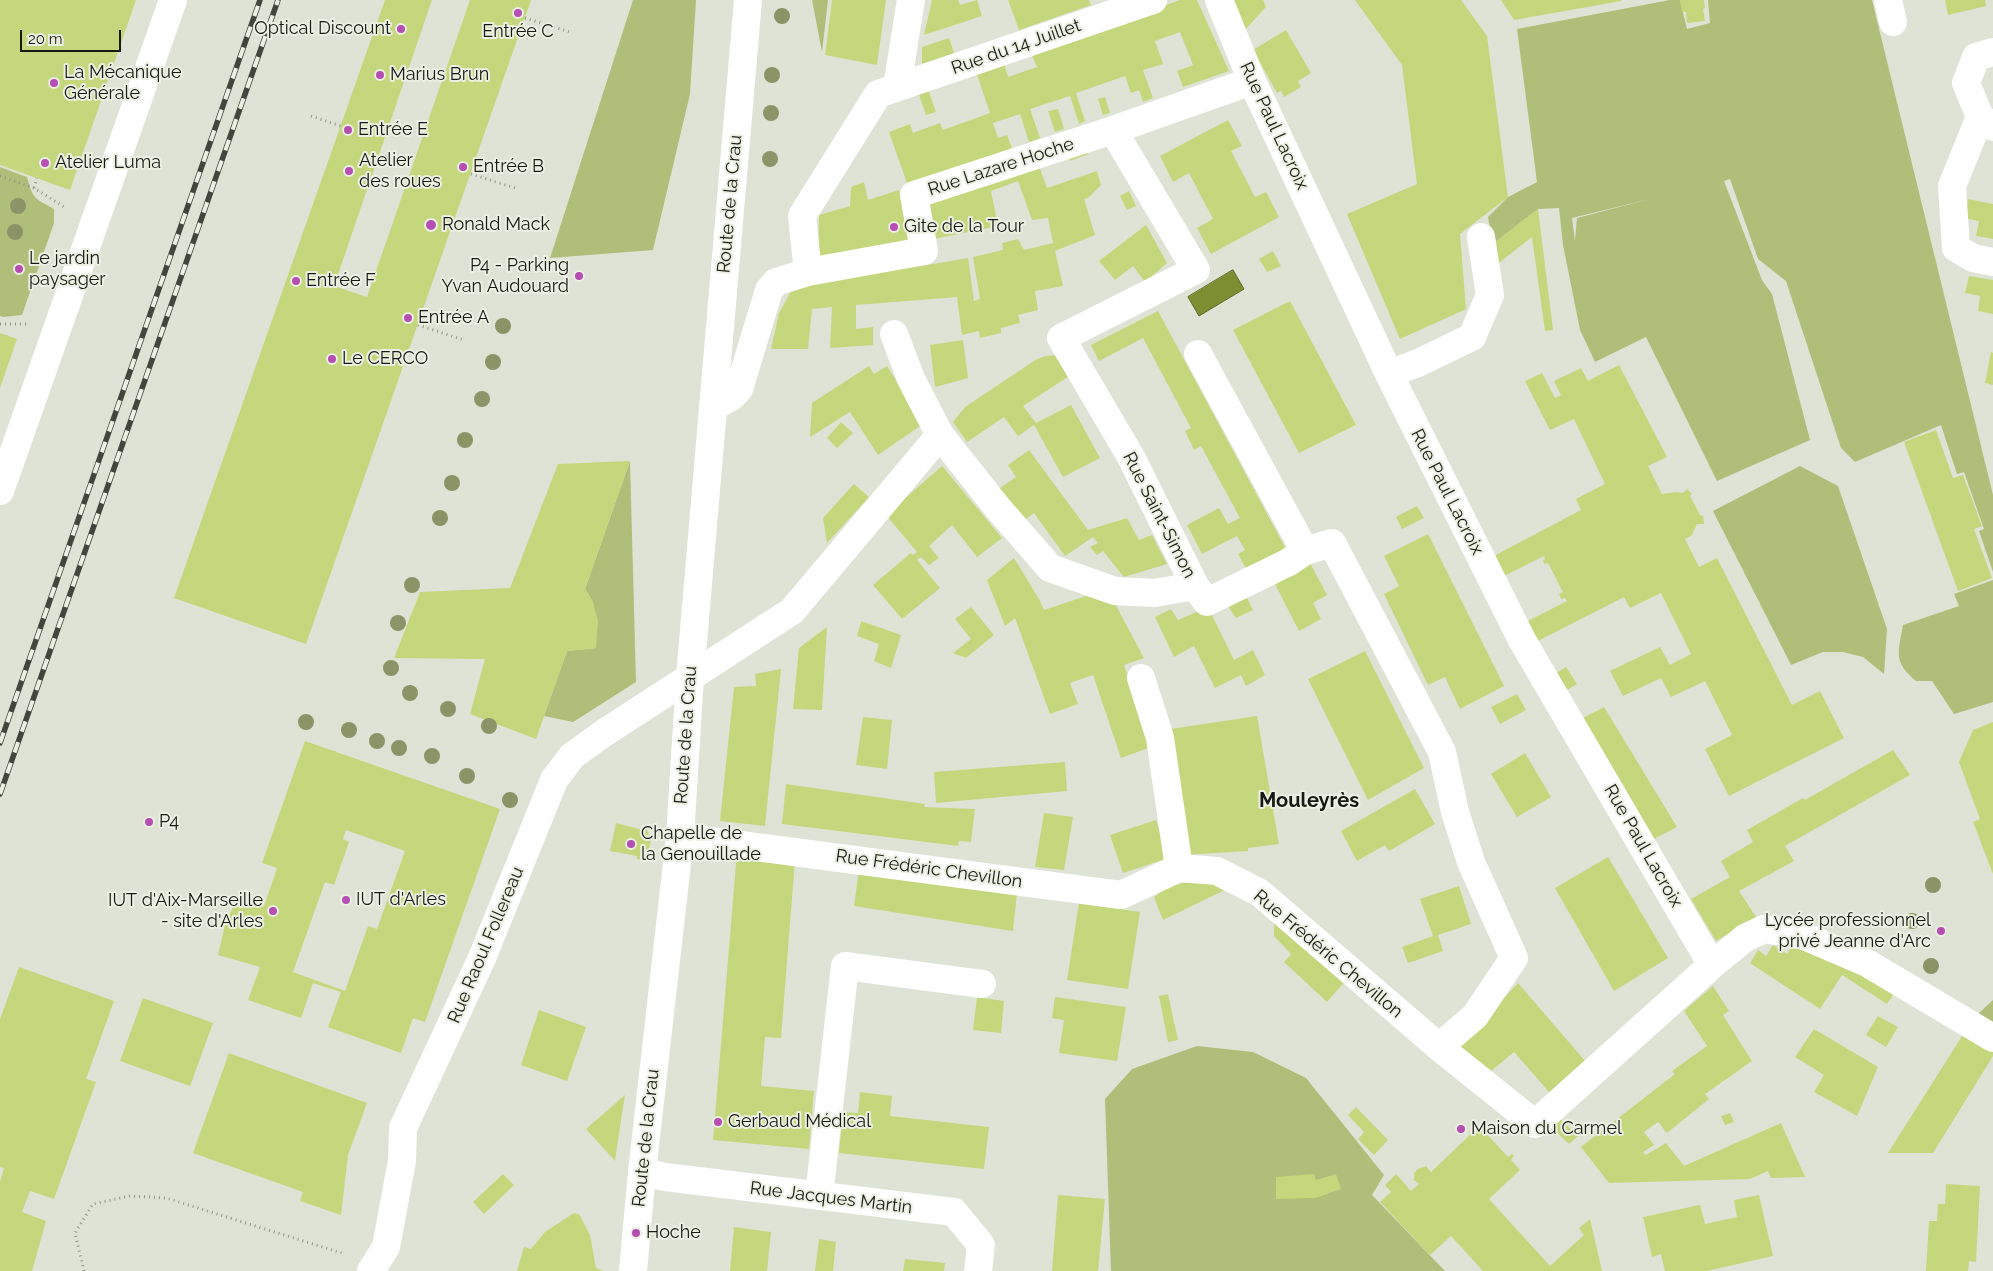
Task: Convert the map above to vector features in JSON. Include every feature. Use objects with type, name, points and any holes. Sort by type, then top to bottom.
[{"type":"street","points":[[0,490],[173,0]]},
{"type":"street","name":"Route de la Crau","points":[[633,1271],[642,1172],[680,837],[690,678],[748,0]]},
{"type":"street","points":[[713,407],[731,397],[739,389],[769,290],[776,282],[808,272],[802,216],[887,91],[911,0]]},
{"type":"street","name":"Rue du 14 Juillet","points":[[887,91],[1108,8],[1153,0]]},
{"type":"street","name":"Rue Paul Lacroix","points":[[1219,0],[1252,81],[1389,374],[1522,640],[1712,965]]},
{"type":"street","points":[[1993,52],[1976,57],[1966,82],[1986,122],[1952,186],[1956,248],[1973,258],[1993,262]]},
{"type":"street","name":"Rue Lazare Hoche","points":[[808,272],[924,251],[914,195],[1113,130],[1252,81]]},
{"type":"street","name":"Rue Saint-Simon","points":[[894,334],[911,379],[940,435],[997,508],[1050,568],[1115,591],[1154,593],[1195,586],[1131,457],[1061,338],[1196,270],[1113,130]]},
{"type":"street","points":[[1389,374],[1418,364],[1472,337],[1490,295],[1481,237]]},
{"type":"street","points":[[1198,354],[1305,550]]},
{"type":"street","points":[[690,678],[792,611],[940,435]]},
{"type":"street","points":[[1195,586],[1207,602],[1289,562],[1305,550],[1332,543],[1442,752],[1455,812],[1471,862],[1514,958],[1475,1016],[1439,1047]]},
{"type":"street","name":"Rue Raoul Follereau","points":[[374,1266],[386,1247],[402,1161],[404,1128],[482,958],[554,780],[572,756],[690,678]]},
{"type":"street","points":[[1141,678],[1160,738],[1179,868]]},
{"type":"street","name":"Rue Frédéric Chevillon","points":[[680,837],[1121,895],[1179,868],[1217,870],[1260,894],[1439,1047],[1535,1124],[1712,965]]},
{"type":"street","points":[[1712,965],[1745,938],[1764,928],[1804,936],[1867,963],[1993,1038]]},
{"type":"street","points":[[819,1196],[844,966],[982,984]]},
{"type":"street","name":"Rue Jacques Martin","points":[[642,1172],[665,1177],[954,1212],[981,1245],[978,1271]]},
{"type":"path","points":[[525,18],[570,32]]},
{"type":"path","points":[[311,116],[342,126]]},
{"type":"path","points":[[471,174],[515,188]]},
{"type":"path","points":[[0,176],[34,188],[70,211]]},
{"type":"path","points":[[34,188],[37,178]]},
{"type":"path","points":[[0,324],[30,324]]},
{"type":"path","points":[[418,325],[464,340]]},
{"type":"path","points":[[84,1271],[75,1233],[93,1204],[130,1196],[166,1198],[333,1251],[374,1266]]},
{"type":"shaded area","points":[[633,0],[696,0],[690,94],[653,250],[550,258]]},
{"type":"shaded area","points":[[812,0],[828,0],[822,52]]},
{"type":"shaded area","points":[[1670,0],[1680,0],[1687,29],[1710,23],[1708,0],[1872,0],[1993,495],[1993,572],[1979,531],[1984,529],[1964,472],[1957,474],[1941,425],[1855,462],[1841,448],[1786,281],[1758,259],[1730,179],[1724,181],[1762,280],[1772,294],[1810,440],[1717,481],[1646,337],[1595,362],[1580,330],[1563,245],[1559,208],[1538,209],[1493,244],[1488,217],[1508,197],[1537,182],[1517,29]],"holes":[[[1654,198],[1577,218],[1575,241],[1572,218]]]},
{"type":"shaded area","name":"Le jardin paysager","points":[[0,167],[27,177],[35,197],[54,209],[54,223],[22,315],[3,317],[0,316]]},
{"type":"shaded area","points":[[1233,270],[1244,289],[1199,316],[1188,297]]},
{"type":"shaded area","points":[[630,461],[636,682],[573,722],[544,716],[567,651],[596,648],[593,602],[585,589]]},
{"type":"shaded area","points":[[1800,466],[1838,486],[1887,629],[1884,674],[1863,657],[1843,652],[1823,652],[1791,665],[1713,511]]},
{"type":"shaded area","points":[[1993,580],[1993,702],[1954,714],[1932,681],[1916,681],[1900,662],[1899,650],[1903,625],[1959,606],[1954,594]]},
{"type":"shaded area","points":[[1993,1000],[1993,1023],[1978,1014]]},
{"type":"shaded area","points":[[1197,1046],[1253,1052],[1306,1078],[1384,1175],[1372,1195],[1445,1271],[1111,1271],[1105,1099],[1132,1069]]},
{"type":"building","name":"La Mécanique Générale","points":[[0,0],[136,0],[70,190],[0,165]]},
{"type":"building","points":[[385,0],[432,0],[334,286],[367,297],[470,0],[531,0],[306,644],[174,598]]},
{"type":"building","points":[[832,0],[886,0],[877,65],[825,55]]},
{"type":"building","points":[[932,0],[958,0],[960,5],[977,0],[982,16],[924,35]]},
{"type":"building","points":[[1008,0],[1089,0],[1091,5],[1019,30]]},
{"type":"building","points":[[1180,0],[1197,0],[1229,71],[1183,87],[1177,71],[1193,65],[1180,32],[1155,41],[1163,64],[1143,70],[1153,98],[1143,102],[1139,90],[1131,93],[1125,76],[1076,93],[1085,121],[1079,124],[1070,96],[1030,109],[1040,138],[1029,142],[1020,114],[993,123],[998,138],[1007,135],[1012,148],[908,186],[889,132],[910,124],[913,133],[940,123],[943,130],[990,113],[976,72],[1004,63],[1008,77],[1037,67],[1031,53]]},
{"type":"building","points":[[1231,0],[1263,0],[1266,7],[1244,31]]},
{"type":"building","points":[[1355,0],[1461,0],[1487,36],[1508,197],[1460,234],[1466,309],[1400,339],[1347,214],[1417,184],[1402,65]]},
{"type":"building","points":[[1501,0],[1621,0],[1621,1],[1514,20]]},
{"type":"building","points":[[1680,0],[1704,0],[1705,21],[1687,23],[1686,12],[1682,12]]},
{"type":"building","points":[[1945,0],[1985,0],[1986,6],[1948,15]]},
{"type":"building","points":[[1286,30],[1311,73],[1298,81],[1301,87],[1284,97],[1281,91],[1277,93],[1253,50]]},
{"type":"building","points":[[949,38],[954,53],[922,64],[922,47]]},
{"type":"building","points":[[928,89],[936,112],[926,115],[918,92]]},
{"type":"building","points":[[1105,97],[1110,113],[1103,115],[1098,99]]},
{"type":"building","points":[[1058,109],[1064,129],[1055,132],[1048,111]]},
{"type":"building","points":[[1228,120],[1242,146],[1231,151],[1255,197],[1266,192],[1279,217],[1211,254],[1197,228],[1213,219],[1189,173],[1173,182],[1160,156]]},
{"type":"building","points":[[1086,147],[1088,154],[1070,161],[1067,153]]},
{"type":"building","points":[[1038,163],[1047,188],[1097,171],[1101,185],[1088,198],[1084,199],[1095,235],[1055,251],[1063,286],[1035,291],[1038,310],[1018,315],[1020,323],[1001,328],[1001,333],[980,338],[979,331],[962,335],[957,297],[856,305],[856,329],[873,327],[873,345],[830,348],[832,307],[812,309],[808,349],[771,349],[779,313],[795,284],[968,258],[974,301],[980,299],[973,257],[1003,250],[1002,243],[1018,239],[1024,250],[1053,243],[1048,218],[1032,220],[1018,181],[991,191],[998,226],[934,239],[925,203]]},
{"type":"building","points":[[864,182],[868,200],[899,190],[910,241],[818,264],[819,215],[850,206],[851,187]]},
{"type":"building","points":[[1129,191],[1136,206],[1127,210],[1120,196]]},
{"type":"building","points":[[1968,199],[1993,204],[1993,239],[1976,236],[1979,221],[1964,218]]},
{"type":"building","points":[[1538,209],[1553,330],[1545,331],[1532,237],[1495,266],[1493,244]]},
{"type":"building","points":[[1146,225],[1167,263],[1145,282],[1133,266],[1115,280],[1099,261]]},
{"type":"building","points":[[1273,251],[1281,266],[1267,272],[1259,259]]},
{"type":"building","points":[[1969,276],[1993,280],[1993,314],[1978,311],[1980,296],[1965,293]]},
{"type":"building","points":[[1290,301],[1356,425],[1299,453],[1233,330]]},
{"type":"building","points":[[1158,311],[1287,551],[1248,572],[1238,554],[1245,550],[1237,536],[1202,554],[1187,525],[1219,508],[1228,524],[1240,518],[1201,446],[1194,450],[1185,431],[1191,428],[1143,338],[1099,361],[1091,345]]},
{"type":"building","points":[[0,333],[17,339],[0,388]]},
{"type":"building","points":[[963,340],[968,378],[935,387],[930,345]]},
{"type":"building","points":[[1991,352],[1993,353],[1993,385],[1985,383]]},
{"type":"building","points":[[1060,355],[1077,371],[1023,406],[1036,423],[1071,405],[1100,458],[1063,477],[1034,425],[1018,436],[1004,417],[967,442],[953,422],[965,407],[1037,359]]},
{"type":"building","points":[[1619,365],[1667,457],[1648,466],[1662,494],[1683,493],[1687,489],[1692,494],[1690,496],[1700,515],[1703,516],[1704,524],[1697,524],[1692,535],[1685,539],[1699,567],[1717,558],[1792,705],[1820,691],[1844,738],[1729,796],[1705,749],[1732,735],[1705,681],[1671,697],[1661,678],[1623,696],[1610,671],[1660,647],[1670,665],[1691,654],[1661,593],[1630,608],[1624,597],[1534,643],[1524,623],[1567,601],[1565,598],[1561,599],[1559,594],[1563,592],[1548,563],[1544,564],[1544,556],[1500,578],[1490,558],[1581,510],[1576,499],[1605,484],[1574,419],[1550,430],[1525,381],[1542,373],[1555,398],[1561,395],[1554,381],[1581,368],[1588,381]]},
{"type":"building","points":[[869,366],[874,374],[887,366],[923,424],[878,455],[850,412],[810,437],[812,403]]},
{"type":"building","points":[[841,422],[853,433],[837,448],[827,438]]},
{"type":"building","points":[[1936,430],[1953,478],[1963,475],[1982,526],[1974,529],[1992,578],[1958,591],[1904,442]]},
{"type":"building","points":[[1029,450],[1088,530],[1127,518],[1139,540],[1152,535],[1167,564],[1124,577],[1103,551],[1097,555],[1090,547],[1098,543],[1093,537],[1065,556],[1034,513],[1022,522],[999,489],[1016,477],[1008,465]]},
{"type":"building","points":[[630,461],[585,589],[593,602],[598,621],[596,648],[567,651],[536,739],[470,714],[485,659],[394,658],[420,592],[510,588],[558,464]]},
{"type":"building","points":[[942,466],[1002,538],[977,557],[952,525],[929,546],[939,558],[929,565],[921,557],[917,560],[940,588],[902,619],[873,585],[911,553],[913,555],[917,552],[886,515]]},
{"type":"building","points":[[854,484],[869,497],[827,543],[823,518]]},
{"type":"building","points":[[1417,506],[1424,518],[1402,529],[1396,517]]},
{"type":"building","points":[[1428,534],[1504,686],[1460,709],[1445,677],[1428,685],[1384,594],[1399,586],[1384,556]]},
{"type":"building","points":[[1014,558],[1044,610],[1086,596],[1113,600],[1144,658],[1124,665],[1151,747],[1121,758],[1093,675],[1070,683],[1078,704],[1050,714],[1015,618],[1005,626],[987,580]]},
{"type":"building","points":[[1310,563],[1327,595],[1313,603],[1321,619],[1299,631],[1274,582]]},
{"type":"building","points":[[1246,596],[1253,610],[1236,618],[1227,605]]},
{"type":"building","points":[[971,607],[994,635],[966,658],[953,653],[971,639],[955,619]]},
{"type":"building","points":[[1208,607],[1234,660],[1253,650],[1265,675],[1246,686],[1241,675],[1215,688],[1194,646],[1174,657],[1155,617],[1171,609],[1178,620]]},
{"type":"building","points":[[861,621],[901,635],[891,668],[874,661],[879,644],[857,636]]},
{"type":"building","points":[[827,627],[822,710],[793,709],[799,648]]},
{"type":"building","points":[[1365,651],[1424,768],[1368,800],[1308,679]]},
{"type":"building","points":[[1566,667],[1577,684],[1564,692],[1553,675]]},
{"type":"building","points":[[781,669],[765,826],[720,821],[734,687],[756,686],[755,674]]},
{"type":"building","points":[[1517,694],[1526,710],[1500,724],[1491,707]]},
{"type":"building","points":[[1604,707],[1677,827],[1654,839],[1581,719]]},
{"type":"building","points":[[1257,716],[1279,844],[1248,848],[1248,851],[1183,855],[1164,730]]},
{"type":"building","points":[[863,717],[892,720],[887,769],[856,765]]},
{"type":"building","points":[[1993,722],[1993,874],[1973,822],[1980,819],[1959,762],[1973,730]]},
{"type":"building","name":"IUT d'Aix-Marseille - site d'Arles","points":[[305,741],[500,809],[425,1022],[413,1018],[401,1053],[328,1027],[341,992],[313,983],[301,1018],[248,1000],[260,967],[218,955],[225,925],[238,896],[264,906],[277,868],[262,863]],"holes":[[[346,830],[405,851],[377,929],[368,926],[345,991],[293,972],[325,882],[334,885],[349,842],[343,839]]]},
{"type":"building","points":[[1893,750],[1910,775],[1785,846],[1794,861],[1739,891],[1756,917],[1716,941],[1691,899],[1730,877],[1721,861],[1753,842],[1747,830],[1803,798],[1805,800]]},
{"type":"building","points":[[1525,753],[1551,797],[1517,817],[1491,774]]},
{"type":"building","points":[[1065,762],[1067,791],[936,803],[934,772]]},
{"type":"building","points":[[786,784],[925,804],[924,807],[975,809],[971,842],[959,841],[958,846],[782,824]]},
{"type":"building","points":[[1415,789],[1435,824],[1389,851],[1385,845],[1357,861],[1341,831]]},
{"type":"building","points":[[1044,813],[1073,817],[1064,870],[1035,867]]},
{"type":"building","points":[[1156,820],[1168,858],[1123,873],[1110,835]]},
{"type":"building","name":"Chapelle de la Genouillade","points":[[616,823],[643,830],[645,827],[648,829],[650,837],[653,836],[654,840],[651,840],[649,848],[652,850],[650,853],[647,851],[637,860],[637,856],[610,851]]},
{"type":"building","points":[[737,852],[795,860],[781,1038],[765,1037],[761,1086],[814,1091],[809,1149],[713,1140]]},
{"type":"building","points":[[1608,857],[1668,958],[1614,991],[1555,888]]},
{"type":"building","points":[[859,870],[1017,892],[1013,931],[854,906]]},
{"type":"building","points":[[1197,880],[1233,886],[1163,920],[1154,897],[1169,886]]},
{"type":"building","points":[[1459,886],[1471,924],[1438,935],[1443,951],[1408,963],[1402,947],[1433,936],[1420,899]]},
{"type":"building","points":[[1079,903],[1140,912],[1128,989],[1067,980]]},
{"type":"building","points":[[1274,916],[1347,979],[1327,1002],[1284,962],[1291,954],[1274,936]]},
{"type":"building","points":[[1773,945],[1787,954],[1793,945],[1858,968],[1896,991],[1887,1004],[1842,975],[1820,1009],[1750,963],[1758,950],[1766,956]]},
{"type":"building","points":[[19,967],[114,1001],[86,1079],[96,1082],[54,1199],[30,1191],[22,1212],[46,1221],[32,1271],[0,1271],[0,1182],[4,1168],[0,1167],[0,1019]]},
{"type":"building","points":[[1518,983],[1586,1062],[1550,1093],[1514,1052],[1490,1072],[1459,1046]]},
{"type":"building","points":[[1713,986],[1729,1011],[1723,1015],[1752,1061],[1705,1094],[1709,1099],[1667,1133],[1658,1122],[1644,1132],[1654,1145],[1643,1152],[1646,1155],[1666,1143],[1684,1166],[1781,1123],[1805,1177],[1771,1178],[1768,1171],[1750,1179],[1609,1183],[1581,1147],[1675,1074],[1672,1071],[1707,1046],[1684,1011]]},
{"type":"building","points":[[1168,994],[1178,1040],[1168,1042],[1159,996]]},
{"type":"building","points":[[977,997],[1004,1001],[1001,1033],[973,1030]]},
{"type":"building","points":[[1055,997],[1126,1007],[1117,1061],[1059,1053],[1064,1020],[1052,1018]]},
{"type":"building","points":[[143,998],[213,1023],[190,1086],[120,1061]]},
{"type":"building","points":[[539,1010],[586,1027],[567,1081],[521,1065]]},
{"type":"building","points":[[1878,1016],[1898,1027],[1886,1047],[1866,1035]]},
{"type":"building","points":[[1814,1029],[1878,1067],[1857,1116],[1814,1092],[1824,1075],[1795,1057]]},
{"type":"building","points":[[1964,1033],[1993,1051],[1993,1056],[1933,1153],[1888,1153]]},
{"type":"building","points":[[229,1053],[367,1103],[348,1155],[341,1215],[300,1201],[303,1192],[193,1153]]},
{"type":"building","points":[[860,1092],[892,1096],[890,1116],[989,1127],[984,1169],[839,1153],[843,1112],[858,1113]]},
{"type":"building","points":[[625,1095],[619,1133],[615,1161],[586,1129]]},
{"type":"building","points":[[1356,1107],[1388,1140],[1374,1155],[1358,1139],[1364,1132],[1348,1115]]},
{"type":"building","points":[[1730,1113],[1734,1122],[1725,1125],[1721,1116]]},
{"type":"building","points":[[1558,1117],[1578,1136],[1569,1144],[1552,1128]]},
{"type":"building","points":[[1484,1122],[1486,1125],[1482,1129],[1508,1157],[1512,1154],[1514,1156],[1511,1160],[1520,1170],[1489,1199],[1550,1266],[1584,1235],[1579,1228],[1590,1219],[1602,1271],[1483,1271],[1451,1236],[1430,1255],[1380,1202],[1391,1192],[1385,1185],[1396,1174],[1411,1191],[1419,1184],[1414,1180],[1414,1173],[1418,1169],[1426,1166],[1431,1172],[1476,1129],[1473,1125],[1476,1123],[1479,1126]]},
{"type":"building","points":[[503,1174],[514,1185],[484,1214],[473,1202]]},
{"type":"building","points":[[1314,1174],[1316,1180],[1336,1174],[1341,1189],[1315,1198],[1276,1199],[1276,1177]]},
{"type":"building","points":[[1946,1184],[1980,1186],[1976,1262],[1969,1261],[1968,1271],[1926,1271],[1929,1221],[1937,1221],[1938,1204],[1945,1204]]},
{"type":"building","points":[[1058,1195],[1105,1199],[1098,1271],[1052,1271]]},
{"type":"building","points":[[1759,1195],[1773,1256],[1707,1271],[1665,1271],[1661,1254],[1652,1257],[1643,1217],[1700,1205],[1705,1224],[1737,1217],[1734,1200]]},
{"type":"building","points":[[574,1213],[579,1214],[590,1235],[596,1268],[604,1271],[517,1271],[524,1247],[531,1249],[545,1232]]},
{"type":"building","points":[[734,1227],[771,1232],[767,1271],[730,1271]]},
{"type":"building","points":[[819,1239],[836,1242],[833,1271],[815,1271]]},
{"type":"building","points":[[905,1259],[945,1263],[944,1271],[903,1271]]},
{"type":"railway","points":[[0,743],[260,0]]},
{"type":"railway","points":[[0,794],[278,0]]},
{"type":"place","name":"Entrée C","points":[[518,13]]},
{"type":"place","name":"Optical Discount","points":[[401,29]]},
{"type":"place","name":"Marius Brun","points":[[380,75]]},
{"type":"place","name":"La Mécanique Générale","points":[[54,83]]},
{"type":"place","name":"Entrée E","points":[[348,130]]},
{"type":"place","name":"Atelier Luma","points":[[45,163]]},
{"type":"place","name":"Entrée B","points":[[463,167]]},
{"type":"place","name":"Atelier des roues","points":[[349,171]]},
{"type":"place","name":"Ronald Mack","points":[[431,225]]},
{"type":"place","name":"Gite de la Tour","points":[[894,227]]},
{"type":"place","name":"Le jardin paysager","points":[[19,269]]},
{"type":"place","name":"P4 - Parking Yvan Audouard","points":[[579,276]]},
{"type":"place","name":"Entrée F","points":[[296,281]]},
{"type":"place","name":"Entrée A","points":[[408,318]]},
{"type":"place","name":"Le CERCO","points":[[332,359]]},
{"type":"place","name":"P4","points":[[149,822]]},
{"type":"place","name":"Chapelle de la Genouillade","points":[[631,844]]},
{"type":"place","name":"IUT d'Arles","points":[[346,900]]},
{"type":"place","name":"IUT d'Aix-Marseille - site d'Arles","points":[[273,911]]},
{"type":"place","name":"Lycée professionnel privé Jeanne d'Arc","points":[[1941,931]]},
{"type":"place","name":"Gerbaud Médical","points":[[718,1122]]},
{"type":"place","name":"Maison du Carmel","points":[[1461,1129]]},
{"type":"place","name":"Hoche","points":[[636,1233]]},
{"type":"district","name":"Mouleyrès","points":[[1309,801]]}]
